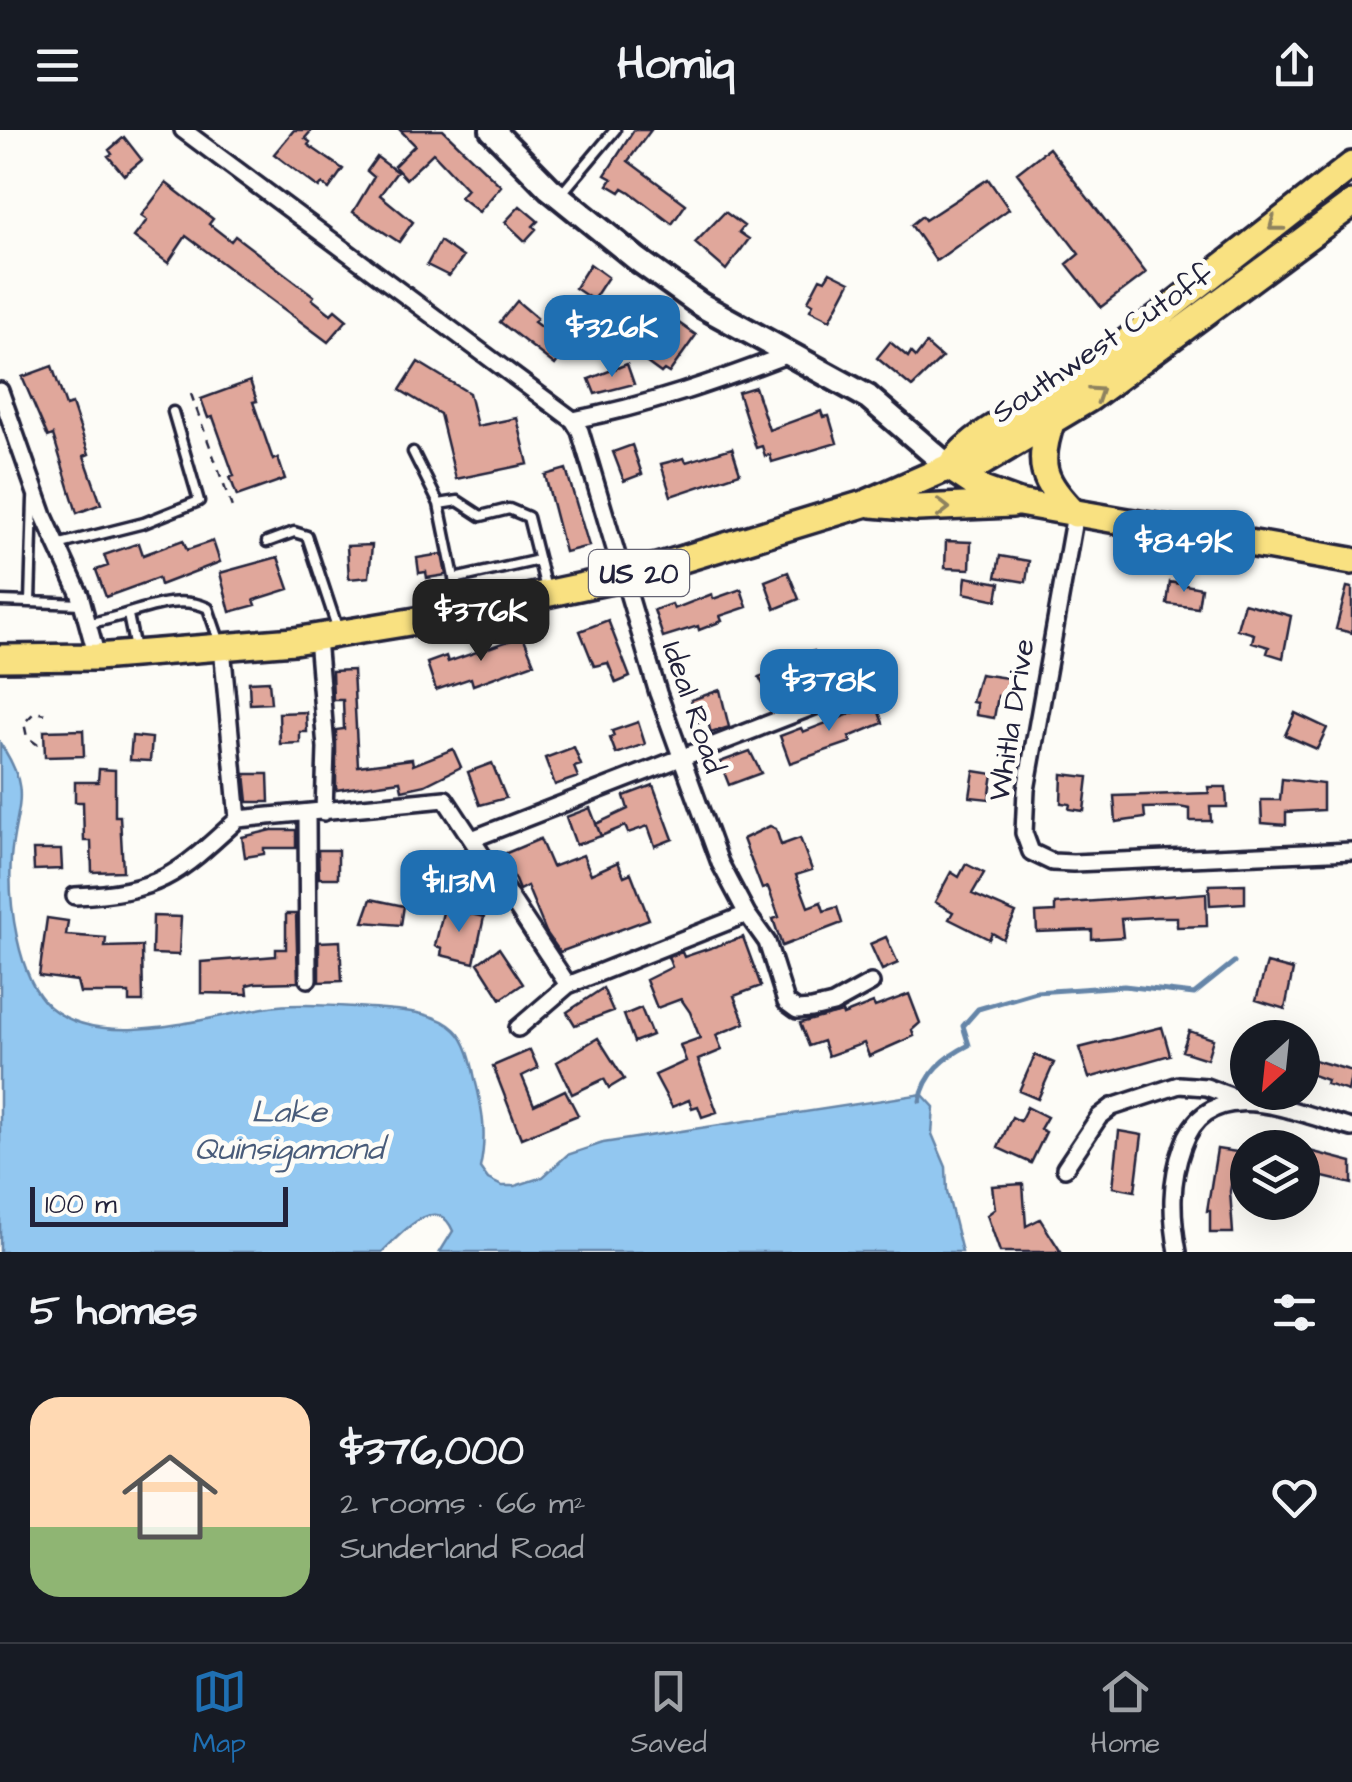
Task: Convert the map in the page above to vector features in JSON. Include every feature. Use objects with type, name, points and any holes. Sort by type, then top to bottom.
[{"type":"main road","name":"Southwest Cutoff","points":[[949,467],[964,446],[1040,405],[1076,380],[1352,165]]},
{"type":"main road","name":"Southwest Cutoff","points":[[949,467],[978,465],[1125,374],[1352,204]]},
{"type":"main road","points":[[1052,420],[1043,455],[1045,478],[1075,514]]},
{"type":"main road","name":"US 20","points":[[0,658],[97,657],[222,647],[328,636],[461,612],[621,578],[867,503],[949,467]]},
{"type":"main road","points":[[949,467],[983,490],[1019,504],[1352,561]]},
{"type":"main road","points":[[867,503],[918,508],[1019,504]]},
{"type":"street","points":[[183,130],[572,420],[616,412],[697,388],[789,354]]},
{"type":"street","points":[[492,130],[559,196],[701,305],[868,397],[949,467]]},
{"type":"street","points":[[0,391],[82,604],[97,657]]},
{"type":"street","name":"Ideal Road","points":[[572,420],[580,431],[621,578],[720,863],[746,914],[767,942],[790,1008],[812,1009],[832,1004],[871,983]]},
{"type":"street","name":"Whitla Drive","points":[[1075,514],[1026,790],[1024,833],[1031,852],[1052,862],[1073,863],[1352,851]]},
{"type":"street","points":[[324,812],[328,636]]},
{"type":"street","points":[[222,647],[238,819]]},
{"type":"street","points":[[472,839],[866,686]]},
{"type":"street","points":[[75,896],[142,890],[170,876],[238,819],[445,799],[568,984]]},
{"type":"street","points":[[307,813],[308,979]]},
{"type":"street","points":[[518,1028],[568,984],[746,914]]},
{"type":"street","points":[[1065,1168],[1098,1116],[1143,1095],[1179,1085],[1206,1087],[1230,1096]]},
{"type":"street","points":[[1178,1252],[1171,1206],[1172,1182],[1187,1133],[1210,1108],[1230,1103]]},
{"type":"street","points":[[1277,1110],[1352,1128]]},
{"type":"lane","points":[[559,196],[615,130]]},
{"type":"lane","points":[[57,546],[144,523],[199,501],[173,412]]},
{"type":"lane","points":[[413,452],[439,504],[461,612]]},
{"type":"lane","points":[[30,602],[34,487]]},
{"type":"lane","points":[[439,504],[458,501],[481,516],[509,509],[528,517],[548,594]]},
{"type":"lane","points":[[266,542],[294,532],[307,536],[328,636]]},
{"type":"lane","points":[[454,579],[539,560]]},
{"type":"lane","points":[[0,601],[82,604]]},
{"type":"lane","points":[[88,623],[172,602],[194,602],[208,608],[222,647]]},
{"type":"lane","points":[[128,615],[136,654]]},
{"type":"path","points":[[192,394],[234,514]]},
{"type":"path","points":[[38,745],[27,737],[24,723],[35,712],[45,714]]},
{"type":"water","name":"Lake Quinsigamond","points":[[0,743],[17,775],[19,788],[10,875],[22,958],[39,994],[50,1007],[73,1021],[100,1028],[161,1027],[304,1005],[431,1016],[455,1030],[466,1046],[482,1113],[480,1168],[488,1179],[502,1186],[543,1177],[567,1155],[603,1143],[922,1094],[934,1107],[932,1134],[946,1167],[947,1192],[962,1252],[440,1252],[453,1231],[437,1215],[418,1220],[382,1252],[0,1252]]},
{"type":"building","points":[[294,130],[312,130],[305,138],[310,142],[308,145],[343,169],[329,189],[322,184],[319,188],[274,154]]},
{"type":"building","points":[[400,130],[443,130],[501,186],[479,212],[460,197],[467,189],[433,153],[406,179],[394,166],[415,145]]},
{"type":"building","points":[[634,130],[651,130],[628,161],[686,204],[672,224],[630,192],[623,188],[620,192],[608,185],[612,179],[605,175]]},
{"type":"building","points":[[124,137],[142,160],[124,175],[108,156],[112,154],[109,150]]},
{"type":"building","points":[[1049,148],[1146,273],[1101,307],[1067,264],[1079,254],[1017,173]]},
{"type":"building","points":[[377,157],[397,172],[380,195],[413,222],[399,242],[353,212],[374,177],[367,171]]},
{"type":"building","points":[[988,179],[1009,209],[936,261],[911,225]]},
{"type":"building","points":[[166,183],[213,219],[209,224],[231,241],[235,236],[314,296],[312,299],[331,314],[335,310],[347,320],[328,342],[186,236],[168,263],[134,237],[147,220],[141,216]]},
{"type":"building","points":[[520,206],[538,221],[525,241],[505,222]]},
{"type":"building","points":[[725,212],[744,226],[739,232],[749,239],[726,270],[695,243]]},
{"type":"building","points":[[440,241],[463,257],[449,276],[427,265]]},
{"type":"building","points":[[590,264],[608,277],[593,300],[575,288]]},
{"type":"building","points":[[830,272],[850,282],[830,320],[810,310],[813,304],[808,301],[820,278],[825,280]]},
{"type":"building","points":[[517,301],[537,318],[534,322],[568,347],[555,365],[500,322]]},
{"type":"building","points":[[676,321],[696,335],[669,373],[661,373],[625,347],[634,333],[657,348]]},
{"type":"building","points":[[890,342],[908,357],[911,352],[916,357],[926,344],[942,358],[912,387],[877,358]]},
{"type":"building","points":[[418,362],[469,393],[477,426],[517,418],[528,464],[456,479],[440,414],[400,390]]},
{"type":"building","points":[[627,364],[634,384],[595,394],[589,379]]},
{"type":"building","points":[[52,366],[66,406],[72,404],[101,504],[77,513],[53,435],[48,437],[22,377]]},
{"type":"building","points":[[250,381],[273,460],[278,458],[285,479],[237,496],[213,417],[208,418],[201,399]]},
{"type":"building","points":[[755,387],[769,430],[821,411],[823,417],[829,416],[837,443],[772,462],[762,446],[756,448],[738,392]]},
{"type":"building","points":[[632,445],[642,474],[624,481],[613,452]]},
{"type":"building","points":[[732,448],[740,473],[671,496],[661,464],[684,458],[686,462]]},
{"type":"building","points":[[566,469],[589,546],[565,552],[545,475]]},
{"type":"building","points":[[183,540],[187,550],[213,541],[220,562],[160,585],[158,578],[106,597],[96,570],[108,566],[104,555],[139,543],[143,555]]},
{"type":"building","points":[[946,541],[971,542],[970,569],[945,568]]},
{"type":"building","points":[[372,545],[369,577],[349,579],[347,546]]},
{"type":"building","points":[[442,554],[446,575],[427,578],[426,572],[419,573],[417,558]]},
{"type":"building","points":[[1000,556],[1029,561],[1026,582],[996,577]]},
{"type":"building","points":[[278,557],[289,589],[230,612],[220,573]]},
{"type":"building","points":[[788,572],[799,599],[775,609],[765,581]]},
{"type":"building","points":[[966,577],[1000,583],[997,600],[964,593]]},
{"type":"building","points":[[1170,582],[1201,588],[1198,608],[1167,604]]},
{"type":"building","points":[[1347,587],[1352,588],[1352,633],[1336,629]]},
{"type":"building","points":[[741,589],[747,607],[720,616],[722,621],[699,630],[698,626],[663,637],[654,610],[672,604],[674,609],[712,594],[713,599]]},
{"type":"building","points":[[1244,603],[1291,616],[1283,658],[1267,653],[1269,647],[1252,642],[1254,634],[1237,629]]},
{"type":"building","points":[[608,620],[630,677],[616,683],[608,663],[594,666],[580,631]]},
{"type":"building","points":[[523,636],[534,663],[473,685],[471,678],[436,690],[427,663],[446,656],[448,662]]},
{"type":"building","points":[[814,651],[826,684],[773,703],[759,677],[797,663],[795,658]]},
{"type":"building","points":[[353,670],[358,766],[412,759],[413,765],[453,749],[461,767],[425,785],[402,790],[400,781],[336,790],[336,730],[344,729],[343,700],[333,700],[332,671]]},
{"type":"building","points":[[980,674],[1014,679],[1011,698],[998,696],[994,718],[976,715],[977,703],[972,702]]},
{"type":"building","points":[[269,681],[271,703],[250,704],[249,682]]},
{"type":"building","points":[[720,690],[729,727],[711,733],[708,722],[699,725],[691,700]]},
{"type":"building","points":[[876,704],[883,723],[849,737],[851,742],[790,763],[780,736],[801,728],[803,732]]},
{"type":"building","points":[[306,712],[307,732],[300,732],[300,743],[280,744],[279,713]]},
{"type":"building","points":[[1295,713],[1327,728],[1317,749],[1285,735]]},
{"type":"building","points":[[638,722],[645,744],[616,754],[610,738],[614,736],[612,731]]},
{"type":"building","points":[[83,730],[84,756],[45,757],[44,731]]},
{"type":"building","points":[[132,736],[152,738],[150,761],[130,760]]},
{"type":"building","points":[[574,747],[581,765],[574,767],[578,777],[555,785],[545,758]]},
{"type":"building","points":[[750,751],[761,773],[729,785],[720,762]]},
{"type":"building","points":[[492,763],[506,798],[480,805],[468,772]]},
{"type":"building","points":[[99,769],[115,770],[115,816],[120,816],[123,871],[92,872],[91,841],[84,841],[83,802],[75,802],[75,782],[98,782]]},
{"type":"building","points":[[974,771],[993,774],[989,799],[970,797]]},
{"type":"building","points":[[245,774],[268,774],[269,802],[248,802]]},
{"type":"building","points":[[1062,774],[1088,777],[1084,811],[1069,809],[1070,804],[1061,803]]},
{"type":"building","points":[[1282,779],[1323,784],[1323,810],[1286,812],[1286,825],[1262,823],[1261,800],[1280,800]]},
{"type":"building","points":[[653,785],[673,839],[655,846],[648,826],[628,833],[625,826],[601,836],[596,824],[628,809],[624,796]]},
{"type":"building","points":[[1208,787],[1226,787],[1227,807],[1210,807],[1211,821],[1190,821],[1190,809],[1179,807],[1144,808],[1145,818],[1116,822],[1114,796],[1209,793]]},
{"type":"building","points":[[590,808],[601,836],[576,845],[566,817]]},
{"type":"building","points":[[770,826],[776,829],[781,845],[800,838],[812,870],[796,875],[808,907],[821,902],[824,911],[837,907],[842,923],[782,946],[773,919],[779,917],[768,887],[762,889],[743,839]]},
{"type":"building","points":[[272,830],[296,830],[296,848],[264,848],[264,854],[245,857],[242,837]]},
{"type":"building","points":[[540,839],[552,867],[583,855],[591,874],[618,862],[624,876],[631,873],[649,919],[560,952],[546,932],[527,886],[519,890],[504,854]]},
{"type":"building","points":[[33,850],[61,850],[62,869],[34,870]]},
{"type":"building","points":[[318,850],[338,850],[338,878],[319,878]]},
{"type":"building","points":[[966,864],[984,873],[972,894],[1016,913],[1003,939],[992,933],[989,939],[949,919],[953,912],[935,902],[951,872],[959,877]]},
{"type":"building","points":[[1245,884],[1245,903],[1210,905],[1209,885]]},
{"type":"building","points":[[1206,893],[1207,926],[1177,927],[1177,917],[1156,917],[1121,919],[1123,937],[1092,939],[1092,930],[1037,932],[1036,913],[1055,912],[1055,904]]},
{"type":"building","points":[[371,899],[404,906],[401,925],[363,922]]},
{"type":"building","points":[[444,908],[484,917],[474,963],[441,955],[442,948],[435,946]]},
{"type":"building","points":[[286,914],[296,914],[298,982],[255,983],[247,985],[248,994],[201,993],[201,962],[276,956],[276,949],[286,949]]},
{"type":"building","points":[[153,916],[181,917],[179,955],[152,954]]},
{"type":"building","points":[[47,918],[68,921],[66,935],[106,938],[105,947],[142,946],[143,1002],[129,1002],[129,993],[80,993],[77,981],[39,976]]},
{"type":"building","points":[[743,937],[761,986],[734,996],[745,1023],[716,1035],[722,1050],[698,1060],[717,1112],[702,1117],[698,1106],[692,1108],[689,1100],[672,1107],[655,1075],[686,1061],[680,1045],[700,1038],[690,1012],[681,999],[657,1008],[646,980],[672,967],[668,957],[682,952],[684,957]]},
{"type":"building","points":[[886,937],[898,963],[882,970],[870,944]]},
{"type":"building","points":[[340,941],[342,981],[319,982],[319,942]]},
{"type":"building","points":[[499,948],[523,984],[501,999],[478,963]]},
{"type":"building","points":[[1267,963],[1293,970],[1285,1009],[1256,1000]]},
{"type":"building","points":[[603,988],[613,1011],[575,1025],[567,1012]]},
{"type":"building","points":[[909,994],[920,1023],[912,1030],[914,1036],[869,1056],[864,1043],[828,1056],[823,1041],[809,1046],[800,1023],[842,1012],[843,1015],[873,1003],[875,1007]]},
{"type":"building","points":[[641,1008],[652,1035],[634,1042],[624,1015]]},
{"type":"building","points":[[1162,1027],[1170,1055],[1089,1078],[1079,1048]]},
{"type":"building","points":[[1189,1031],[1213,1039],[1207,1059],[1182,1051]]},
{"type":"building","points":[[598,1038],[624,1079],[609,1088],[604,1079],[572,1094],[557,1062]]},
{"type":"building","points":[[530,1050],[538,1068],[522,1076],[534,1105],[565,1090],[578,1115],[521,1138],[493,1066]]},
{"type":"building","points":[[1035,1055],[1054,1063],[1038,1099],[1019,1091]]},
{"type":"building","points":[[1320,1062],[1352,1071],[1348,1091],[1326,1084],[1327,1080],[1320,1078]]},
{"type":"building","points":[[1027,1107],[1047,1117],[1040,1129],[1046,1132],[1031,1163],[998,1148],[1012,1117],[1020,1121]]},
{"type":"building","points":[[1119,1131],[1142,1135],[1135,1191],[1113,1187]]},
{"type":"building","points":[[1217,1149],[1230,1151],[1233,1233],[1210,1233],[1207,1211]]},
{"type":"building","points":[[1320,1154],[1352,1162],[1352,1184],[1320,1176]]},
{"type":"building","points":[[1023,1184],[1026,1226],[1040,1219],[1061,1252],[1000,1252],[987,1215],[995,1209],[992,1186]]},
{"type":"waterway","points":[[920,1101],[926,1082],[937,1067],[969,1045],[963,1026],[978,1009],[1036,992],[1124,986],[1194,994],[1234,962]]}]
